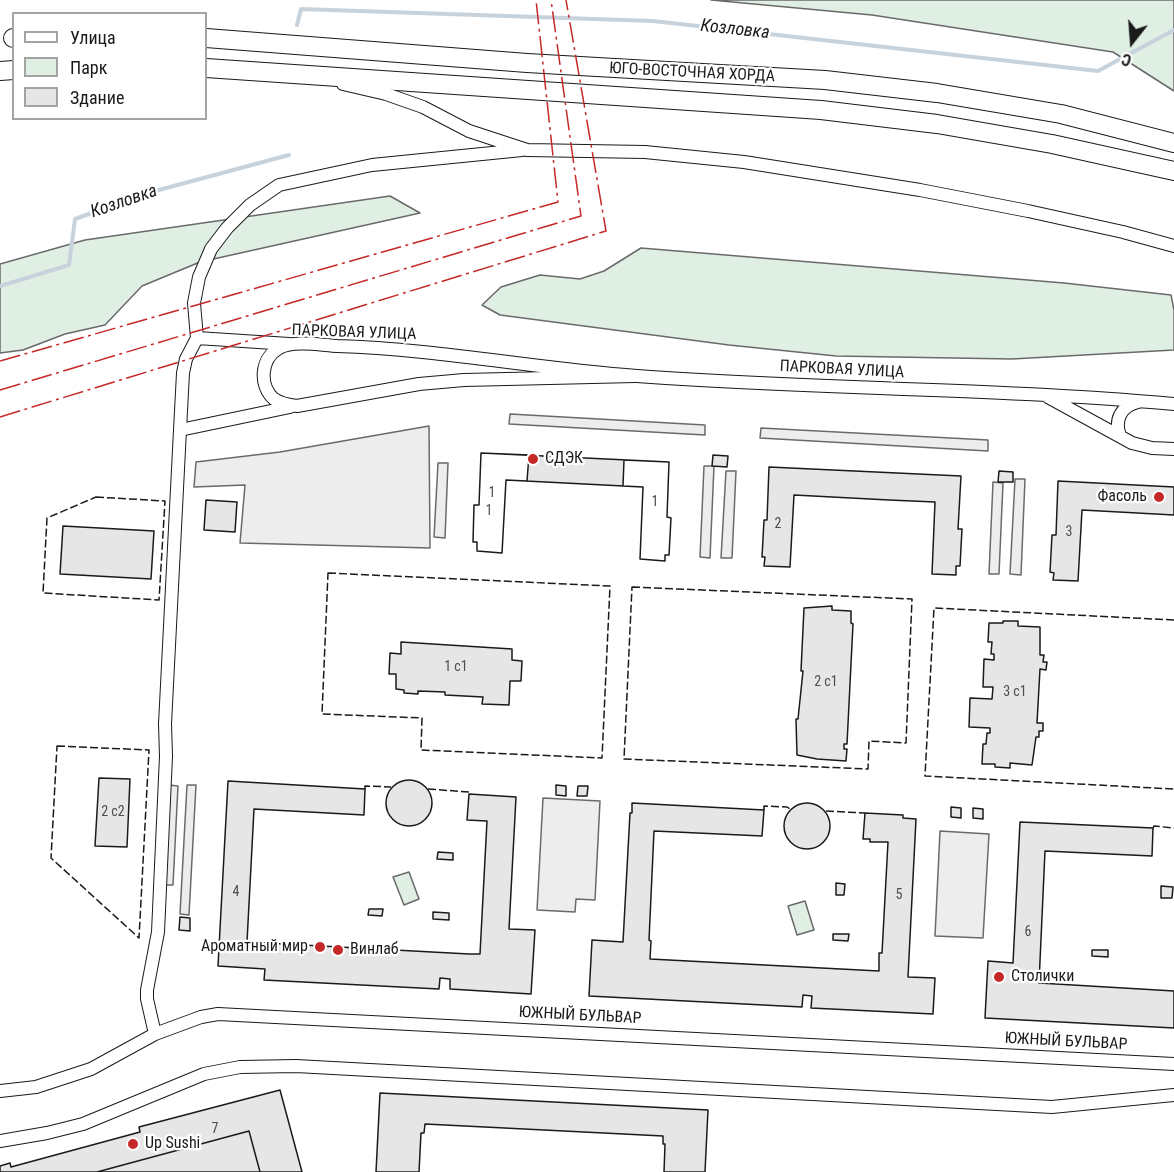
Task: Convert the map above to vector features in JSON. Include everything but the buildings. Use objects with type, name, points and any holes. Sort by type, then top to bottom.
[{"type":"main road","name":"ЮГО-ВОСТОЧНАЯ ХОРДА","points":[[207,38],[527,63],[825,80],[937,93],[1061,114],[1174,144]]},
{"type":"main road","name":"ЮГО-ВОСТОЧНАЯ ХОРДА","points":[[207,68],[821,110],[937,124],[1029,140],[1174,171]]},
{"type":"main road","points":[[1061,114],[1174,130]]},
{"type":"street","points":[[252,70],[344,84],[386,94],[423,107],[469,131],[527,150]]},
{"type":"street","points":[[154,1034],[147,990],[158,932],[166,756],[165,724],[183,373],[186,359],[197,338],[194,303],[199,277],[211,249],[227,228],[250,205],[279,185],[372,165],[527,150],[645,152],[787,168],[920,190],[1028,211],[1174,246]]},
{"type":"street","points":[[197,338],[297,345]]},
{"type":"street","name":"ПАРКОВАЯ УЛИЦА","points":[[635,376],[464,380],[430,383],[382,389],[297,406],[285,405],[275,400],[264,384],[263,369],[269,357],[280,348],[297,345],[424,351],[635,376],[1174,404]]},
{"type":"street","name":"ПАРКОВАЯ УЛИЦА","points":[[1047,396],[1072,412],[1132,443],[1152,448],[1174,449]]},
{"type":"street","points":[[1120,436],[1118,422],[1124,408],[1142,401]]},
{"type":"street","points":[[180,430],[297,406]]},
{"type":"street","name":"ЮЖНЫЙ БУЛЬВАР","points":[[0,1091],[36,1087],[91,1069],[154,1034],[201,1017],[218,1014],[1174,1064]]},
{"type":"street","points":[[0,1141],[83,1124],[204,1074],[240,1067],[296,1066],[1052,1107],[1174,1095]]},
{"type":"green space","points":[[711,0],[1174,0],[1174,91],[1113,52],[872,15]]},
{"type":"green space","points":[[390,196],[420,213],[200,262],[142,286],[105,325],[65,334],[23,350],[0,353],[0,264],[85,240]]},
{"type":"green space","points":[[641,248],[1064,283],[1171,295],[1174,310],[1174,350],[1012,359],[836,356],[729,345],[500,315],[482,305],[501,287],[540,275],[580,279],[604,271]]},
{"type":"green space","points":[[409,872],[419,899],[404,905],[393,877]]},
{"type":"green space","points":[[805,901],[814,930],[797,935],[788,906]]},
{"type":"shaded area","points":[[510,414],[705,425],[705,435],[509,424]]},
{"type":"shaded area","points":[[429,426],[430,548],[240,543],[245,485],[194,487],[196,462],[280,452]]},
{"type":"shaded area","points":[[761,428],[988,440],[988,451],[760,438]]},
{"type":"shaded area","points":[[438,463],[448,463],[445,538],[434,537]]},
{"type":"shaded area","points":[[704,466],[714,466],[710,558],[700,557]]},
{"type":"shaded area","points":[[726,471],[736,471],[732,558],[721,558]]},
{"type":"shaded area","points":[[1015,479],[1025,479],[1021,575],[1010,574]]},
{"type":"shaded area","points":[[993,482],[1003,483],[999,574],[989,574]]},
{"type":"shaded area","points":[[169,785],[178,786],[173,885],[164,885]]},
{"type":"shaded area","points":[[187,785],[196,785],[189,915],[180,914]]},
{"type":"shaded area","points":[[543,798],[600,801],[595,900],[576,899],[575,912],[537,910]]},
{"type":"shaded area","points":[[940,831],[989,834],[983,938],[935,936]]},
{"type":"waterway","name":"Козловка","points":[[297,25],[301,9],[653,21],[1098,71],[1174,30]]},
{"type":"waterway","name":"Козловка","points":[[0,286],[69,265],[75,219],[144,194],[289,155]]},
{"type":"fence","points":[[96,497],[165,501],[159,600],[43,593],[47,518],[96,497]]},
{"type":"fence","points":[[328,573],[610,586],[602,758],[421,750],[422,718],[322,714],[328,573]]},
{"type":"fence","points":[[632,587],[912,599],[906,743],[869,741],[868,769],[624,759],[632,587]]},
{"type":"fence","points":[[1174,620],[934,608],[925,776],[1174,789]]},
{"type":"fence","points":[[57,746],[149,750],[139,938],[51,858],[57,746]]},
{"type":"fence","points":[[365,789],[365,786],[391,787]]},
{"type":"fence","points":[[428,789],[469,792],[469,794]]},
{"type":"fence","points":[[764,810],[764,806],[790,809]]},
{"type":"fence","points":[[826,811],[865,813]]},
{"type":"fence","points":[[1153,828],[1154,826],[1174,828]]},
{"type":"power","points":[[0,361],[558,202],[536,0]]},
{"type":"power","points":[[0,390],[581,216],[551,0]]},
{"type":"power","points":[[0,417],[606,231],[566,0]]},
{"type":"place","name":"СДЭК","points":[[533,459]]},
{"type":"place","name":"Фасоль","points":[[1159,497]]},
{"type":"place","name":"Ароматный мир","points":[[320,947]]},
{"type":"place","name":"Винлаб","points":[[338,950]]},
{"type":"place","name":"Столички","points":[[999,977]]},
{"type":"place","name":"Up Sushi","points":[[133,1144]]}]
